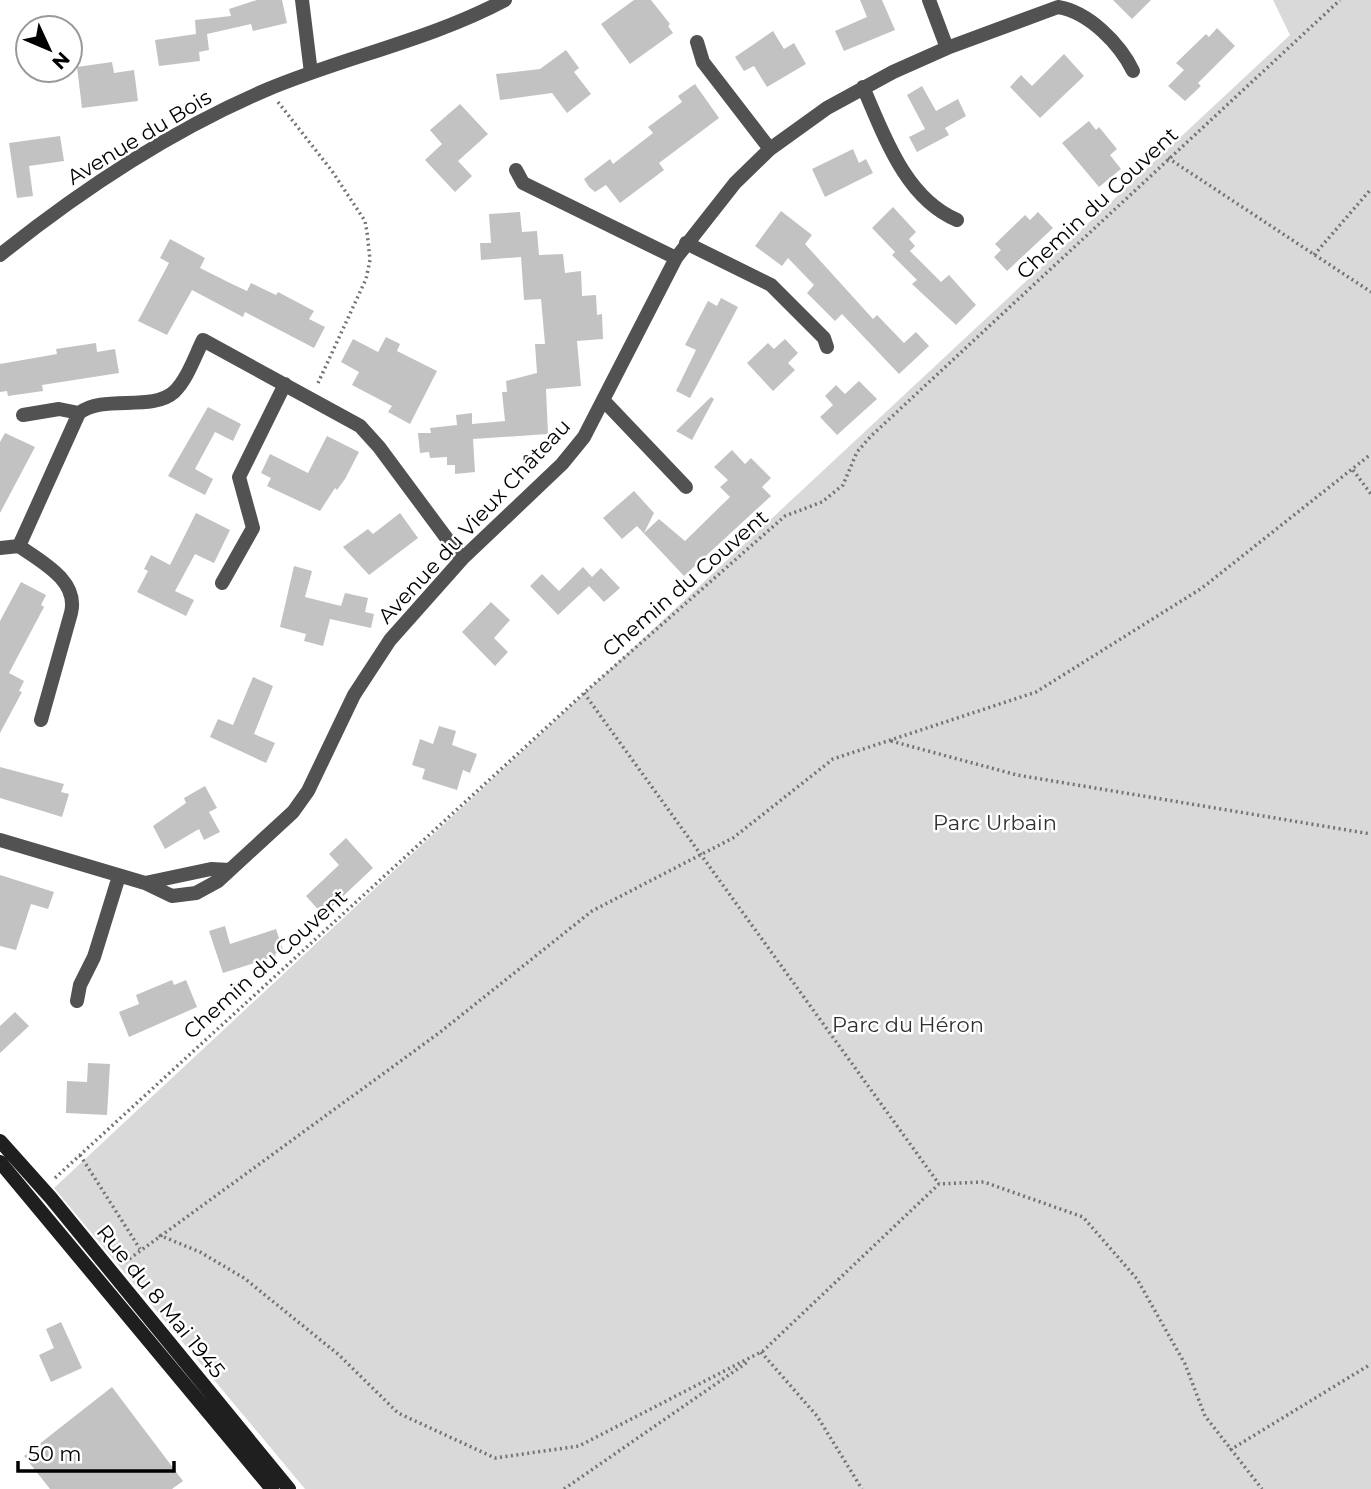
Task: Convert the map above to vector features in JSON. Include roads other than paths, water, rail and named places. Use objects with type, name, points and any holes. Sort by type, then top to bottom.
[{"type":"main road","name":"Rue du 8 Mai 1945","points":[[0,1140],[289,1489]]},
{"type":"main road","name":"Rue du 8 Mai 1945","points":[[0,1162],[272,1489]]},
{"type":"street","points":[[302,0],[311,73]]},
{"type":"street","name":"Avenue du Bois","points":[[0,255],[122,167],[223,109],[311,73],[453,24],[505,0]]},
{"type":"street","points":[[929,0],[947,48]]},
{"type":"street","name":"Avenue du Vieux Château","points":[[0,840],[145,883],[211,869],[230,870],[281,825],[301,802],[365,677],[407,619],[462,559],[562,464],[584,437],[605,402],[676,258],[735,183],[770,149],[816,115],[863,87],[947,48],[1058,7],[1074,11],[1091,21],[1128,61],[1133,71]]},
{"type":"street","points":[[697,42],[703,62],[770,149]]},
{"type":"street","points":[[863,87],[902,171],[944,215],[957,220]]},
{"type":"street","points":[[516,170],[523,183],[676,258]]},
{"type":"street","points":[[687,243],[771,285],[824,338],[827,346]]},
{"type":"street","points":[[19,545],[79,413],[92,406],[169,396],[179,386],[204,340],[351,419],[370,436],[462,559]]},
{"type":"street","points":[[222,583],[253,528],[239,477],[285,384]]},
{"type":"street","points":[[605,402],[686,487]]},
{"type":"street","points":[[23,415],[59,409],[79,413]]},
{"type":"street","points":[[0,548],[19,545],[64,581],[73,596],[71,613],[41,720]]},
{"type":"street","points":[[77,1001],[80,985],[94,957],[119,877]]},
{"type":"park label","name":"Parc Urbain","points":[[995,822]]},
{"type":"park label","name":"Parc du Héron","points":[[908,1024]]}]
